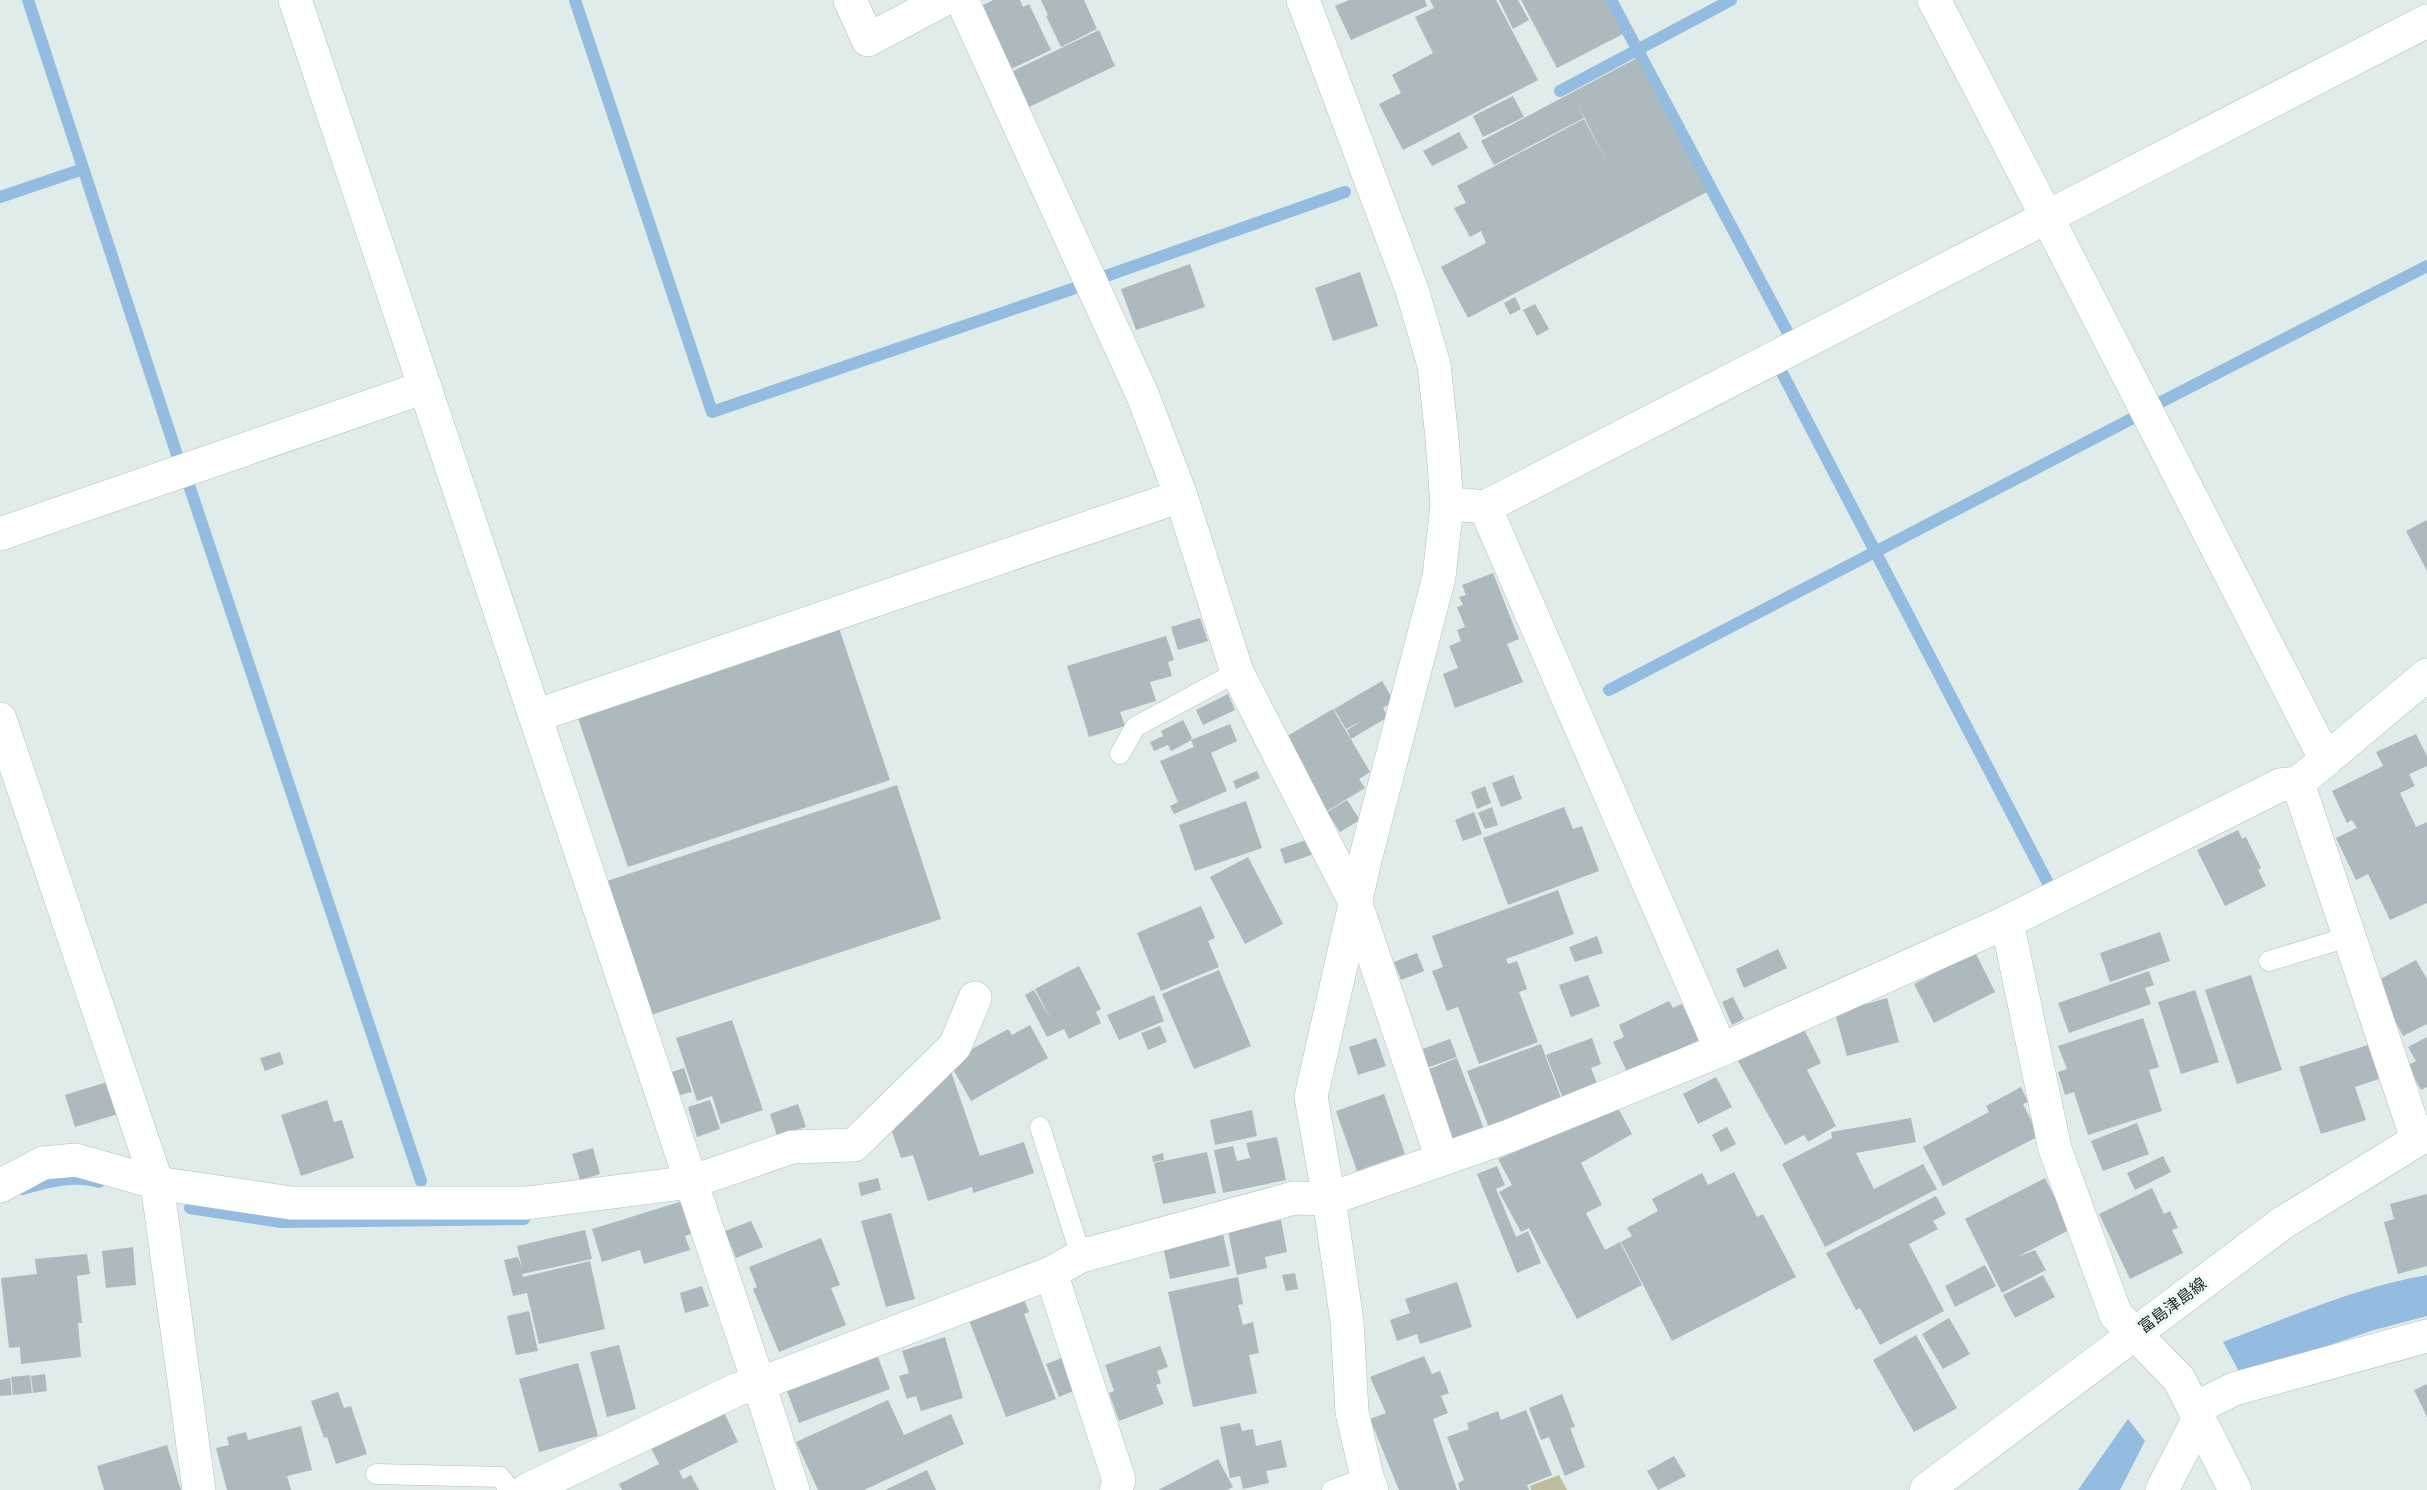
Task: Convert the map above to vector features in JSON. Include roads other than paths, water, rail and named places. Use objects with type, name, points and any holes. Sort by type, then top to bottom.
[{"type":"street","points":[[295,0],[793,1490]]},
{"type":"street","points":[[850,0],[868,40],[943,0]]},
{"type":"street","points":[[962,0],[1143,396],[1181,496],[1237,672],[1356,904],[1442,1159]]},
{"type":"street","points":[[1303,0],[1412,290],[1431,354],[1443,438],[1447,504],[1439,577],[1365,860],[1311,1097],[1347,1321],[1352,1412],[1370,1484]]},
{"type":"street","points":[[1934,0],[2326,760]]},
{"type":"street","points":[[1447,504],[1485,507],[2427,21]]},
{"type":"street","points":[[0,534],[425,387]]},
{"type":"street","points":[[535,716],[1181,496]]},
{"type":"street","points":[[1485,507],[1721,1050]]},
{"type":"street","points":[[527,1490],[738,1389],[759,1384],[1051,1273],[1081,1256],[1294,1198],[1329,1199],[1509,1136],[1721,1050],[2007,922],[2280,785],[2298,783],[2427,675]]},
{"type":"street","points":[[0,719],[157,1183],[199,1490]]},
{"type":"street","points":[[2298,783],[2348,937],[2422,1136]]},
{"type":"street","points":[[2007,922],[2055,1149],[2116,1315],[2179,1379],[2235,1490]]},
{"type":"street","points":[[0,1186],[43,1163],[76,1160],[157,1183],[291,1203],[526,1203],[691,1182],[792,1147],[854,1145],[955,1046],[975,998]]},
{"type":"street","name":"富島津島線","points":[[1926,1490],[2284,1222],[2422,1136]]},
{"type":"street","points":[[1051,1273],[1119,1480],[1116,1490]]},
{"type":"street","points":[[2162,1490],[2197,1414],[2235,1389],[2427,1336]]},
{"type":"lane","points":[[1120,754],[1136,727],[1237,672]]},
{"type":"lane","points":[[2269,961],[2348,937]]},
{"type":"lane","points":[[1040,1127],[1081,1256]]},
{"type":"lane","points":[[376,1474],[500,1477],[510,1490]]},
{"type":"lane","points":[[1332,1490],[1370,1484]]},
{"type":"water","points":[[2427,1275],[2427,1316],[2374,1330],[2241,1375],[2223,1342],[2349,1295]]},
{"type":"water","points":[[2128,1419],[2145,1441],[2120,1490],[2078,1490]]},
{"type":"waterway","points":[[28,0],[178,458]]},
{"type":"waterway","points":[[575,0],[712,412],[1081,286]]},
{"type":"waterway","points":[[1611,0],[1789,335]]},
{"type":"waterway","points":[[1560,91],[1731,0]]},
{"type":"waterway","points":[[0,197],[83,169]]},
{"type":"waterway","points":[[1103,277],[1345,192]]},
{"type":"waterway","points":[[2157,404],[2427,266]]},
{"type":"waterway","points":[[1779,367],[2049,885]]},
{"type":"waterway","points":[[1609,690],[2135,417]]},
{"type":"waterway","points":[[188,482],[421,1181]]},
{"type":"waterway","points":[[22,1189],[71,1179],[99,1182]]},
{"type":"waterway","points":[[190,1208],[281,1222],[524,1219]]}]
